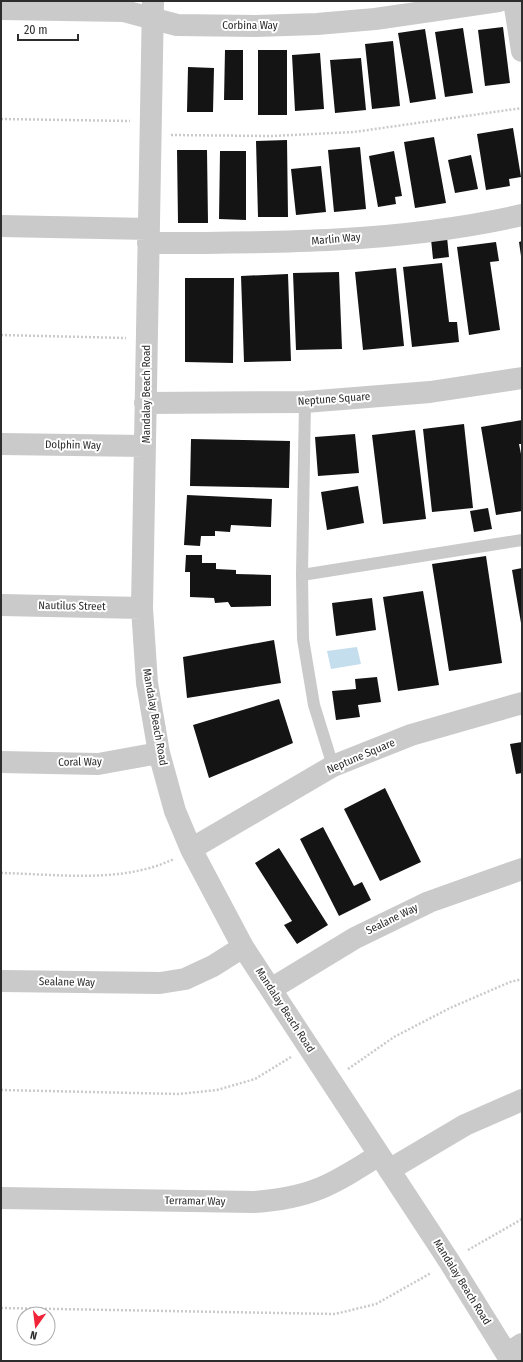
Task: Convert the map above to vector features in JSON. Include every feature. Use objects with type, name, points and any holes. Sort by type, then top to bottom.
[{"type":"street","name":"Corbina Way","points":[[1,9],[153,10],[177,25],[256,26],[317,24],[375,19],[499,1]]},
{"type":"street","points":[[514,1],[522,51]]},
{"type":"street","name":"Mandalay Beach Road","points":[[153,10],[142,608],[147,683],[159,753],[175,811],[191,849],[243,947],[449,1261],[513,1353]]},
{"type":"street","name":"Marlin Way","points":[[1,226],[283,243],[330,241],[485,223],[522,215]]},
{"type":"street","name":"Neptune Square","points":[[145,403],[305,402],[430,392],[522,378]]},
{"type":"street","name":"Dolphin Way","points":[[1,444],[145,446]]},
{"type":"street","name":"Nautilus Street","points":[[1,605],[142,608]]},
{"type":"street","name":"Neptune Square","points":[[191,849],[333,766],[411,735],[522,703]]},
{"type":"street","name":"Coral Way","points":[[1,762],[98,764],[159,753]]},
{"type":"street","name":"Sealane Way","points":[[271,989],[354,938],[422,905],[522,869]]},
{"type":"street","name":"Sealane Way","points":[[1,981],[160,983],[185,979],[213,966],[243,947]]},
{"type":"street","name":"Terramar Way","points":[[1,1198],[254,1202],[282,1200],[308,1194],[384,1163],[522,1100]]},
{"type":"lane","points":[[305,402],[302,575],[303,639],[314,705],[333,766]]},
{"type":"lane","points":[[302,575],[522,540]]},
{"type":"path","points":[[1,119],[130,121],[152,127],[173,136],[272,136],[354,132],[522,108]]},
{"type":"path","points":[[1,335],[146,338]]},
{"type":"path","points":[[1,873],[108,875],[136,873],[173,860],[191,849]]},
{"type":"path","points":[[332,1081],[394,1037],[450,1008],[510,982],[522,979]]},
{"type":"path","points":[[1,1090],[179,1094],[217,1090],[255,1079],[308,1046]]},
{"type":"path","points":[[1,1308],[335,1314],[376,1304],[522,1219]]},
{"type":"water","points":[[357,647],[361,664],[331,669],[327,651]]},
{"type":"building","points":[[503,27],[510,83],[485,86],[478,30]]},
{"type":"building","points":[[463,28],[473,93],[445,97],[435,32]]},
{"type":"building","points":[[425,29],[436,99],[410,103],[398,33]]},
{"type":"building","points":[[393,41],[400,106],[372,109],[365,44]]},
{"type":"building","points":[[225,50],[243,50],[243,100],[224,100]]},
{"type":"building","points":[[258,50],[287,50],[287,115],[258,115]]},
{"type":"building","points":[[320,53],[324,109],[295,111],[292,55]]},
{"type":"building","points":[[361,58],[366,110],[335,113],[330,60]]},
{"type":"building","points":[[188,67],[214,68],[213,112],[187,112]]},
{"type":"building","points":[[513,128],[521,177],[509,179],[510,186],[486,190],[477,134]]},
{"type":"building","points":[[434,137],[446,203],[415,208],[404,142]]},
{"type":"building","points":[[287,140],[288,217],[258,217],[256,141]]},
{"type":"building","points":[[360,147],[366,209],[334,212],[328,150]]},
{"type":"building","points":[[177,150],[207,150],[208,223],[178,223]]},
{"type":"building","points":[[220,151],[246,151],[246,220],[219,219]]},
{"type":"building","points":[[394,151],[402,196],[395,197],[396,204],[378,207],[369,156]]},
{"type":"building","points":[[471,155],[478,189],[455,193],[448,160]]},
{"type":"building","points":[[321,166],[326,212],[296,215],[291,169]]},
{"type":"building","points":[[447,237],[449,257],[433,259],[431,239]]},
{"type":"building","points":[[522,241],[522,256],[521,256],[519,242]]},
{"type":"building","points":[[496,242],[499,261],[490,262],[500,330],[469,335],[457,247]]},
{"type":"building","points":[[442,263],[449,322],[457,322],[459,342],[412,347],[403,267]]},
{"type":"building","points":[[396,268],[404,346],[363,350],[355,272]]},
{"type":"building","points":[[339,272],[342,349],[296,350],[293,273]]},
{"type":"building","points":[[288,274],[291,361],[244,362],[241,276]]},
{"type":"building","points":[[185,278],[234,278],[233,363],[185,362]]},
{"type":"building","points":[[522,420],[522,444],[519,444],[522,459],[522,511],[496,515],[481,427]]},
{"type":"building","points":[[464,424],[473,508],[432,512],[423,429]]},
{"type":"building","points":[[415,430],[426,519],[383,524],[372,435]]},
{"type":"building","points":[[355,434],[359,473],[318,476],[315,437]]},
{"type":"building","points":[[191,439],[290,441],[289,488],[190,486]]},
{"type":"building","points":[[358,486],[364,523],[327,530],[321,492]]},
{"type":"building","points":[[187,495],[272,499],[271,527],[231,525],[230,532],[215,531],[215,536],[201,536],[200,546],[184,545]]},
{"type":"building","points":[[488,508],[492,529],[474,532],[470,511]]},
{"type":"building","points":[[186,555],[202,555],[202,563],[216,563],[216,569],[236,570],[236,574],[271,575],[271,606],[231,607],[228,602],[215,603],[214,598],[190,597],[190,572],[185,572]]},
{"type":"building","points":[[486,556],[502,663],[449,671],[432,564]]},
{"type":"building","points":[[522,568],[522,623],[521,623],[512,570]]},
{"type":"building","points":[[423,591],[439,685],[398,691],[383,597]]},
{"type":"building","points":[[372,598],[376,630],[336,636],[332,603]]},
{"type":"building","points":[[274,640],[281,683],[187,698],[183,657]]},
{"type":"building","points":[[377,677],[381,702],[358,705],[360,717],[336,720],[332,691],[356,689],[355,679]]},
{"type":"building","points":[[279,699],[293,743],[209,778],[193,725]]},
{"type":"building","points":[[522,742],[522,773],[516,774],[510,744]]},
{"type":"building","points":[[385,788],[421,862],[380,881],[344,809]]},
{"type":"building","points":[[323,827],[354,886],[362,882],[371,900],[339,916],[300,839]]},
{"type":"building","points":[[279,848],[328,925],[297,944],[284,925],[292,921],[255,863]]}]
